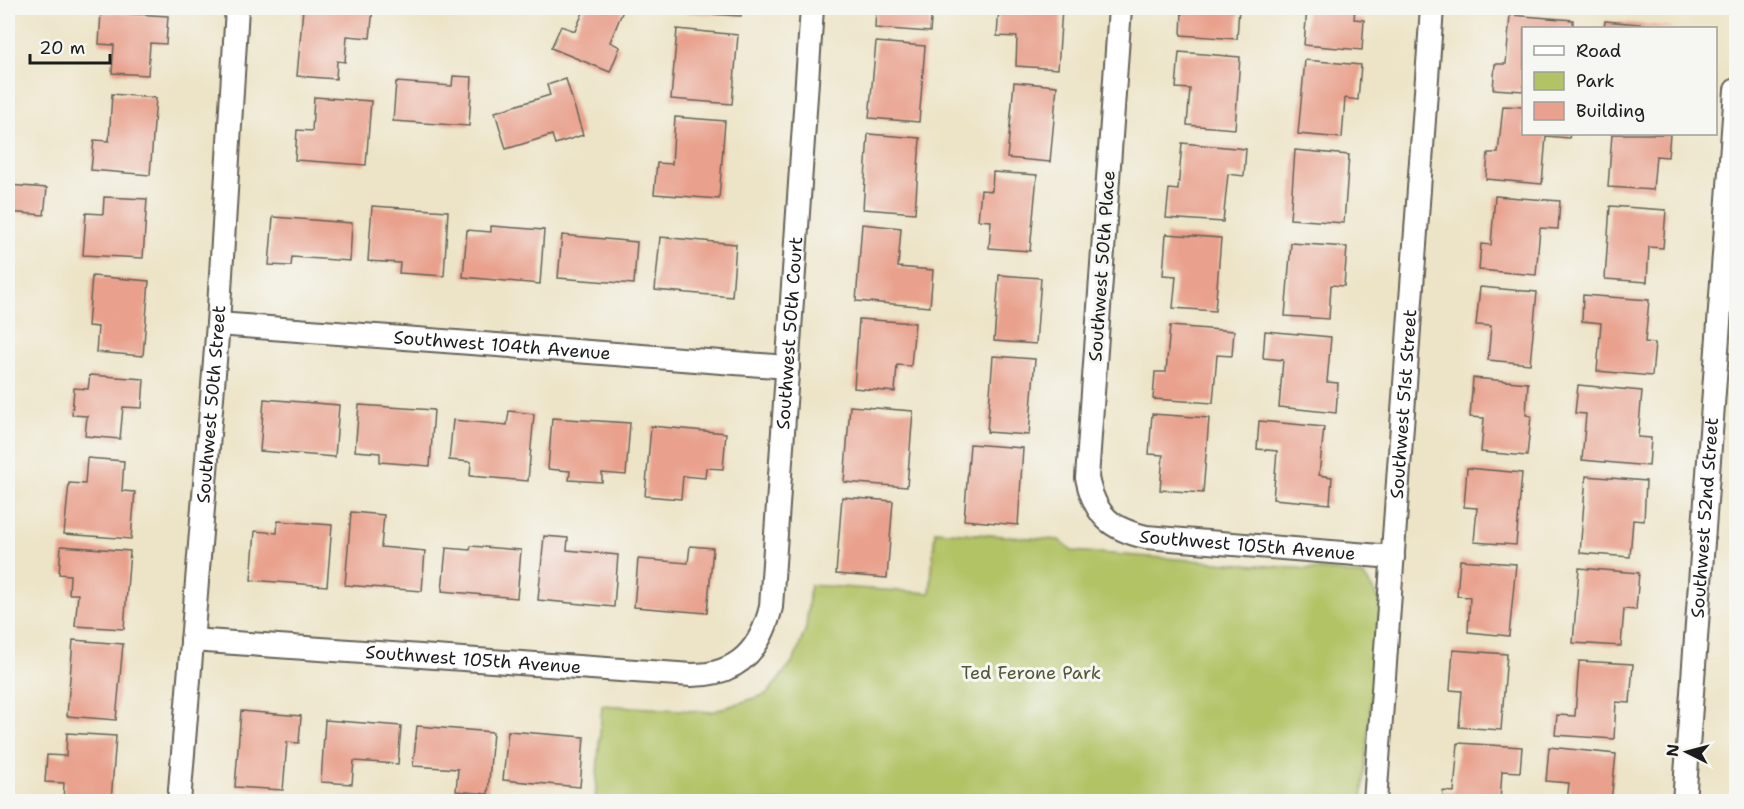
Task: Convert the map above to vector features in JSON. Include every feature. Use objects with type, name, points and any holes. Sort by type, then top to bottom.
[{"type":"street","name":"Southwest 50th Street","points":[[179,801],[218,324],[237,8]]},
{"type":"street","name":"Southwest 50th Court","points":[[748,654],[759,641],[767,624],[771,607],[812,8]]},
{"type":"street","name":"Southwest 50th Place","points":[[1106,519],[1097,508],[1087,478],[1120,8]]},
{"type":"street","name":"Southwest 51st Street","points":[[1376,801],[1432,8]]},
{"type":"street","name":"Southwest 52nd Street","points":[[1684,801],[1737,90]]},
{"type":"street","name":"Southwest 104th Avenue","points":[[218,324],[788,367]]},
{"type":"street","name":"Southwest 105th Avenue","points":[[1106,519],[1117,528],[1146,537],[1393,557]]},
{"type":"street","name":"Southwest 105th Avenue","points":[[192,640],[692,675],[709,675],[724,671],[748,654]]},
{"type":"green space","name":"Ted Ferone Park","points":[[935,531],[1059,540],[1072,551],[1334,571],[1364,576],[1380,600],[1362,801],[595,802],[602,705],[712,712],[767,694],[794,660],[806,628],[810,585],[930,593]]},
{"type":"building","points":[[303,8],[373,8],[370,38],[347,36],[345,62],[337,61],[336,79],[297,76]]},
{"type":"building","points":[[585,8],[624,8],[610,42],[620,47],[610,72],[551,48],[561,26],[575,31]]},
{"type":"building","points":[[681,8],[742,8],[741,16],[680,12]]},
{"type":"building","points":[[876,8],[932,8],[930,32],[875,28]]},
{"type":"building","points":[[999,8],[1062,8],[1058,69],[1016,66],[1017,37],[997,36]]},
{"type":"building","points":[[1194,8],[1239,8],[1237,39],[1181,35],[1182,10],[1194,11]]},
{"type":"building","points":[[1307,8],[1355,8],[1354,19],[1364,20],[1362,50],[1304,45]]},
{"type":"building","points":[[101,12],[168,16],[166,44],[150,43],[148,75],[112,73],[114,45],[99,44]]},
{"type":"building","points":[[1510,15],[1573,20],[1573,27],[1522,27],[1522,91],[1493,89],[1495,64],[1506,64]]},
{"type":"building","points":[[1605,21],[1672,27],[1604,27]]},
{"type":"building","points":[[677,29],[738,35],[732,104],[671,99]]},
{"type":"building","points":[[876,42],[925,46],[919,122],[869,118]]},
{"type":"building","points":[[1179,52],[1240,57],[1235,129],[1187,125],[1190,89],[1176,88]]},
{"type":"building","points":[[1305,60],[1361,65],[1358,100],[1345,98],[1342,138],[1298,134]]},
{"type":"building","points":[[453,76],[472,77],[469,126],[393,121],[396,82],[452,86]]},
{"type":"building","points":[[566,79],[583,135],[555,144],[552,135],[506,149],[495,112],[550,95],[547,85]]},
{"type":"building","points":[[1014,82],[1057,86],[1050,162],[1007,158]]},
{"type":"building","points":[[112,94],[156,98],[150,175],[91,170],[94,140],[109,141]]},
{"type":"building","points":[[314,97],[371,101],[366,165],[295,160],[297,130],[312,131]]},
{"type":"building","points":[[1503,106],[1522,107],[1522,135],[1570,135],[1569,138],[1546,136],[1542,184],[1486,179],[1488,153],[1498,153]]},
{"type":"building","points":[[675,117],[725,121],[719,199],[654,194],[657,163],[672,164]]},
{"type":"building","points":[[868,134],[920,138],[915,213],[863,209]]},
{"type":"building","points":[[1612,135],[1670,135],[1668,157],[1656,156],[1653,190],[1608,187]]},
{"type":"building","points":[[1182,143],[1246,149],[1244,176],[1228,174],[1223,222],[1166,218],[1169,189],[1178,190]]},
{"type":"building","points":[[1295,150],[1349,155],[1344,223],[1290,219]]},
{"type":"building","points":[[993,172],[1037,175],[1030,251],[989,248],[991,221],[978,220],[981,190],[992,191]]},
{"type":"building","points":[[8,185],[47,188],[44,215],[8,212]]},
{"type":"building","points":[[1495,196],[1560,201],[1558,229],[1540,228],[1536,275],[1479,270],[1481,244],[1491,245]]},
{"type":"building","points":[[104,197],[147,199],[143,258],[83,255],[86,213],[103,214]]},
{"type":"building","points":[[372,206],[448,211],[444,276],[399,273],[400,263],[368,261]]},
{"type":"building","points":[[1610,206],[1666,210],[1663,248],[1649,247],[1647,282],[1605,279]]},
{"type":"building","points":[[273,217],[352,223],[350,261],[292,257],[291,266],[269,265]]},
{"type":"building","points":[[862,224],[901,228],[898,267],[933,270],[930,307],[856,301]]},
{"type":"building","points":[[491,226],[544,230],[540,284],[463,277],[467,230],[491,232]]},
{"type":"building","points":[[1166,234],[1221,238],[1215,311],[1173,308],[1176,276],[1163,275]]},
{"type":"building","points":[[562,235],[637,242],[634,284],[558,278]]},
{"type":"building","points":[[660,237],[736,244],[732,297],[655,290]]},
{"type":"building","points":[[1291,243],[1347,247],[1344,286],[1331,285],[1329,319],[1285,316]]},
{"type":"building","points":[[999,275],[1041,278],[1036,344],[994,341]]},
{"type":"building","points":[[92,276],[149,281],[143,356],[96,352],[98,327],[88,326]]},
{"type":"building","points":[[1480,287],[1537,292],[1530,364],[1488,360],[1491,326],[1476,325]]},
{"type":"building","points":[[1583,295],[1649,300],[1645,342],[1655,343],[1652,376],[1597,371],[1601,323],[1582,321]]},
{"type":"building","points":[[859,319],[915,323],[911,366],[897,365],[895,392],[854,388]]},
{"type":"building","points":[[1170,326],[1234,331],[1232,356],[1217,355],[1213,403],[1153,399],[1155,372],[1166,372]]},
{"type":"building","points":[[1265,331],[1331,337],[1327,382],[1338,383],[1336,413],[1279,407],[1283,360],[1263,358]]},
{"type":"building","points":[[993,356],[1035,359],[1029,435],[987,432]]},
{"type":"building","points":[[90,375],[144,379],[142,408],[123,407],[120,439],[85,436],[87,416],[72,415],[74,388],[88,389]]},
{"type":"building","points":[[1473,378],[1528,383],[1526,415],[1531,416],[1527,456],[1481,452],[1484,418],[1470,417]]},
{"type":"building","points":[[1578,385],[1642,391],[1638,437],[1651,438],[1649,466],[1582,460],[1586,414],[1575,413]]},
{"type":"building","points":[[264,399],[339,405],[335,457],[260,451]]},
{"type":"building","points":[[359,405],[434,410],[430,466],[380,462],[380,453],[355,451]]},
{"type":"building","points":[[850,406],[913,411],[907,487],[844,482]]},
{"type":"building","points":[[509,411],[534,414],[528,481],[470,476],[471,462],[449,460],[453,420],[507,425]]},
{"type":"building","points":[[1152,414],[1209,418],[1203,493],[1160,490],[1163,455],[1149,454]]},
{"type":"building","points":[[552,418],[630,423],[626,475],[602,473],[602,482],[569,480],[570,471],[548,469]]},
{"type":"building","points":[[1259,421],[1324,427],[1319,475],[1332,477],[1330,504],[1273,499],[1277,451],[1257,449]]},
{"type":"building","points":[[651,426],[726,433],[723,469],[706,468],[705,478],[683,476],[681,499],[645,496]]},
{"type":"building","points":[[970,444],[1023,448],[1018,525],[964,520]]},
{"type":"building","points":[[87,458],[124,461],[122,491],[135,492],[131,539],[64,534],[69,483],[85,484]]},
{"type":"building","points":[[1467,468],[1522,473],[1516,545],[1474,542],[1477,508],[1464,507]]},
{"type":"building","points":[[1586,476],[1646,481],[1644,521],[1633,520],[1630,557],[1580,553]]},
{"type":"building","points":[[842,497],[893,501],[887,578],[836,574]]},
{"type":"building","points":[[351,512],[384,515],[381,547],[425,551],[422,591],[345,585]]},
{"type":"building","points":[[278,521],[332,525],[327,586],[251,580],[255,531],[277,533]]},
{"type":"building","points":[[544,536],[568,538],[567,550],[618,555],[614,607],[538,600]]},
{"type":"building","points":[[61,546],[130,551],[124,629],[75,626],[78,594],[69,594],[70,575],[59,574]]},
{"type":"building","points":[[471,546],[521,550],[517,598],[442,591],[446,548],[470,550]]},
{"type":"building","points":[[690,546],[713,548],[707,613],[634,607],[638,559],[688,563]]},
{"type":"building","points":[[1460,560],[1516,564],[1509,636],[1468,632],[1470,597],[1457,596]]},
{"type":"building","points":[[1579,568],[1639,573],[1636,610],[1624,609],[1621,646],[1573,643]]},
{"type":"building","points":[[73,640],[123,644],[116,720],[67,716]]},
{"type":"building","points":[[1453,650],[1507,654],[1501,730],[1459,727],[1462,691],[1450,690]]},
{"type":"building","points":[[1579,661],[1633,664],[1630,703],[1616,702],[1614,739],[1555,735],[1557,715],[1575,716]]},
{"type":"building","points":[[241,711],[301,716],[299,743],[287,742],[283,790],[235,787]]},
{"type":"building","points":[[325,720],[401,726],[398,764],[354,761],[352,784],[321,782]]},
{"type":"building","points":[[417,726],[493,732],[488,794],[456,791],[458,769],[413,766]]},
{"type":"building","points":[[508,731],[584,737],[580,787],[503,780]]},
{"type":"building","points":[[67,733],[116,736],[111,802],[63,802],[64,783],[45,782],[47,755],[66,756]]},
{"type":"building","points":[[1458,743],[1522,747],[1520,772],[1502,771],[1500,802],[1442,802],[1443,791],[1454,792]]},
{"type":"building","points":[[1549,747],[1616,754],[1611,802],[1567,802],[1569,783],[1546,781]]}]
